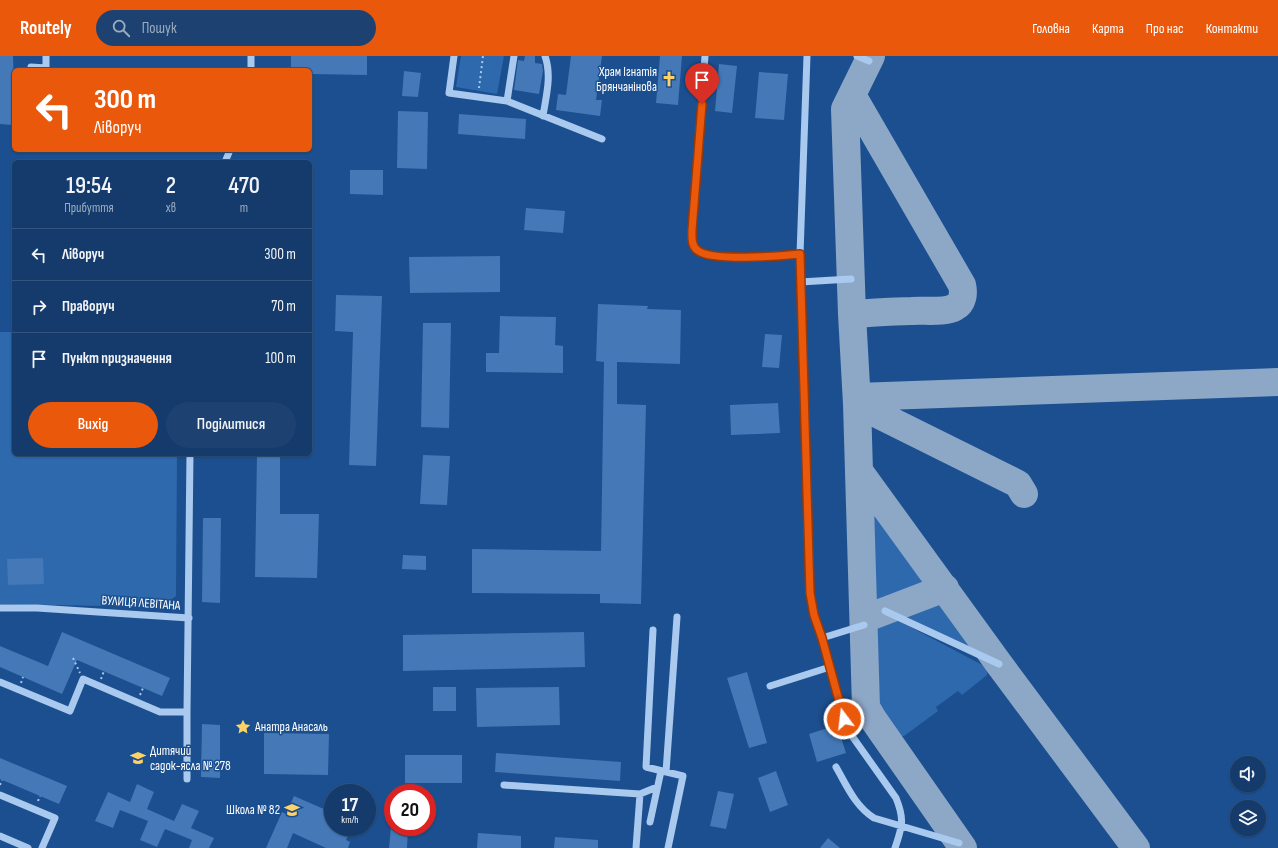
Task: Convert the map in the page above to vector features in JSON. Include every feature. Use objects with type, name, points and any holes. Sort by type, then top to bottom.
[{"type":"street","points":[[46,56],[46,68]]},
{"type":"street","points":[[251,56],[251,68]]},
{"type":"street","points":[[454,56],[449,93],[507,101],[602,139]]},
{"type":"street","points":[[507,101],[514,56]]},
{"type":"street","points":[[544,116],[549,79],[549,66],[545,56]]},
{"type":"street","points":[[705,56],[692,244],[696,250],[706,255],[718,257],[780,256],[800,254]]},
{"type":"street","points":[[807,56],[800,282],[810,593],[814,615],[822,638],[844,719],[852,736],[896,798],[900,807],[902,827],[895,848]]},
{"type":"street","points":[[857,56],[869,61]]},
{"type":"street","points":[[31,67],[38,68]]},
{"type":"street","points":[[800,282],[851,279]]},
{"type":"street","name":"ВУЛИЦЯ ЛЕВІТАНА","points":[[0,608],[37,608],[189,618],[190,456]]},
{"type":"street","points":[[885,611],[999,664]]},
{"type":"street","points":[[650,822],[657,787],[663,771],[677,617]]},
{"type":"street","points":[[187,779],[189,618]]},
{"type":"street","points":[[822,638],[864,625]]},
{"type":"street","points":[[653,630],[646,767],[683,776],[668,848]]},
{"type":"street","points":[[770,686],[830,667]]},
{"type":"street","points":[[0,682],[70,711],[83,679],[160,712],[187,712]]},
{"type":"street","points":[[836,767],[855,801],[874,818],[959,843]]},
{"type":"street","points":[[504,785],[640,794],[657,787]]},
{"type":"street","points":[[636,848],[640,794]]},
{"type":"street","points":[[0,795],[55,818],[42,848]]},
{"type":"street","points":[[0,836],[28,848]]},
{"type":"path","points":[[478,97],[483,56]]},
{"type":"path","points":[[73,658],[83,679]]},
{"type":"path","points":[[0,785],[2,780]]},
{"type":"shaded area","points":[[461,56],[504,56],[497,94],[456,87]]},
{"type":"shaded area","points":[[0,332],[12,332],[12,456],[177,456],[176,596],[162,607],[0,604]]},
{"type":"shaded area","points":[[869,507],[872,507],[929,585],[878,605],[874,603],[871,596]]},
{"type":"shaded area","points":[[939,599],[974,645],[968,646],[959,643],[901,614]]},
{"type":"shaded area","points":[[891,620],[899,621],[988,668],[987,675],[962,695],[958,691],[936,707],[938,711],[904,736],[896,736],[877,710],[874,698],[872,627]]},
{"type":"building","points":[[0,56],[13,56],[12,125],[0,124]]},
{"type":"building","points":[[291,56],[367,56],[367,75],[312,74],[312,68],[291,68]]},
{"type":"building","points":[[525,56],[535,56],[535,63],[542,64],[543,71],[539,94],[514,90],[518,60],[524,61]]},
{"type":"building","points":[[571,56],[602,56],[596,100],[602,100],[600,116],[556,110],[558,94],[566,95]]},
{"type":"building","name":"Храм Ігнатія Брянчанінова","points":[[660,56],[682,56],[678,105],[656,103]]},
{"type":"building","points":[[719,64],[737,66],[732,113],[715,111]]},
{"type":"building","points":[[404,71],[421,73],[418,97],[402,96]]},
{"type":"building","points":[[759,72],[788,74],[784,120],[755,118]]},
{"type":"building","points":[[398,111],[428,112],[427,169],[397,168]]},
{"type":"building","points":[[459,114],[526,119],[525,139],[458,134]]},
{"type":"building","points":[[350,170],[383,170],[383,195],[350,194]]},
{"type":"building","points":[[526,208],[565,211],[563,233],[524,230]]},
{"type":"building","points":[[500,256],[500,292],[410,293],[409,257]]},
{"type":"building","points":[[336,295],[382,296],[376,466],[349,465],[353,332],[335,331]]},
{"type":"building","points":[[598,304],[648,306],[647,309],[681,310],[680,364],[617,362],[617,404],[646,405],[641,604],[600,603],[600,594],[472,593],[472,549],[601,551],[604,362],[596,361]]},
{"type":"building","points":[[500,316],[556,317],[555,345],[563,346],[563,373],[486,372],[486,353],[499,353]]},
{"type":"building","points":[[423,323],[451,323],[449,428],[421,427]]},
{"type":"building","points":[[765,334],[782,335],[779,368],[762,367]]},
{"type":"building","points":[[778,403],[780,433],[731,435],[730,405]]},
{"type":"building","points":[[423,455],[450,456],[447,505],[420,504]]},
{"type":"building","points":[[257,456],[280,456],[280,514],[319,514],[317,578],[255,577]]},
{"type":"building","points":[[203,518],[221,518],[220,603],[202,602]]},
{"type":"building","points":[[403,555],[426,556],[426,570],[402,569]]},
{"type":"building","points":[[43,558],[44,584],[8,585],[7,559]]},
{"type":"building","points":[[62,632],[170,678],[162,696],[77,660],[62,694],[0,667],[0,646],[48,666]]},
{"type":"building","points":[[584,632],[585,667],[403,671],[403,635]]},
{"type":"building","points":[[747,672],[767,743],[749,748],[727,678]]},
{"type":"building","points":[[433,687],[456,687],[456,711],[433,711]]},
{"type":"building","points":[[559,687],[560,725],[477,727],[476,688]]},
{"type":"building","points":[[202,724],[220,725],[220,778],[201,777]]},
{"type":"building","points":[[837,725],[846,753],[817,762],[809,734]]},
{"type":"building","points":[[264,733],[329,734],[328,775],[264,774]]},
{"type":"building","points":[[496,753],[621,762],[620,781],[495,772]]},
{"type":"building","points":[[405,755],[462,755],[462,783],[405,783]]},
{"type":"building","points":[[0,758],[67,786],[59,804],[0,779]]},
{"type":"building","points":[[776,771],[788,805],[770,812],[758,778]]},
{"type":"building","points":[[137,784],[154,792],[147,809],[174,821],[182,804],[199,811],[191,828],[214,838],[209,848],[189,848],[192,840],[165,829],[157,847],[140,840],[148,821],[120,810],[113,828],[95,821],[108,792],[130,802]]},
{"type":"building","points":[[718,791],[734,794],[726,829],[710,826]]},
{"type":"building","points":[[294,796],[324,809],[324,836],[348,836],[346,840],[350,842],[348,848],[326,848],[293,833],[287,848],[266,848],[282,812],[286,814]]},
{"type":"building","points":[[478,833],[521,836],[521,848],[477,848]]},
{"type":"building","points":[[390,836],[408,836],[407,848],[389,848]]},
{"type":"building","points":[[555,837],[598,840],[598,848],[554,848]]},
{"type":"building","points":[[828,838],[840,848],[820,848]]},
{"type":"taxiway","points":[[871,56],[845,109],[852,314],[857,404],[866,707],[963,848]]},
{"type":"taxiway","points":[[852,95],[962,285],[963,291],[960,303],[951,309],[852,314]]},
{"type":"taxiway","points":[[857,397],[1278,382]]},
{"type":"taxiway","points":[[857,404],[1018,484],[1024,494]]},
{"type":"taxiway","points":[[859,471],[999,664],[1136,848]]},
{"type":"taxiway","points":[[864,619],[945,588]]},
{"type":"place","name":"Храм Ігнатія Брянчанінова","points":[[669,79]]},
{"type":"place","name":"Анатра Анасаль","points":[[243,727]]},
{"type":"place","name":"Дитячий садок-ясла № 278","points":[[138,758]]},
{"type":"place","name":"Школа № 82","points":[[292,810]]},
{"type":"route","points":[[702,104],[692,244],[696,250],[706,255],[718,257],[780,256],[800,254],[810,593],[814,615],[822,638],[844,719]]}]
